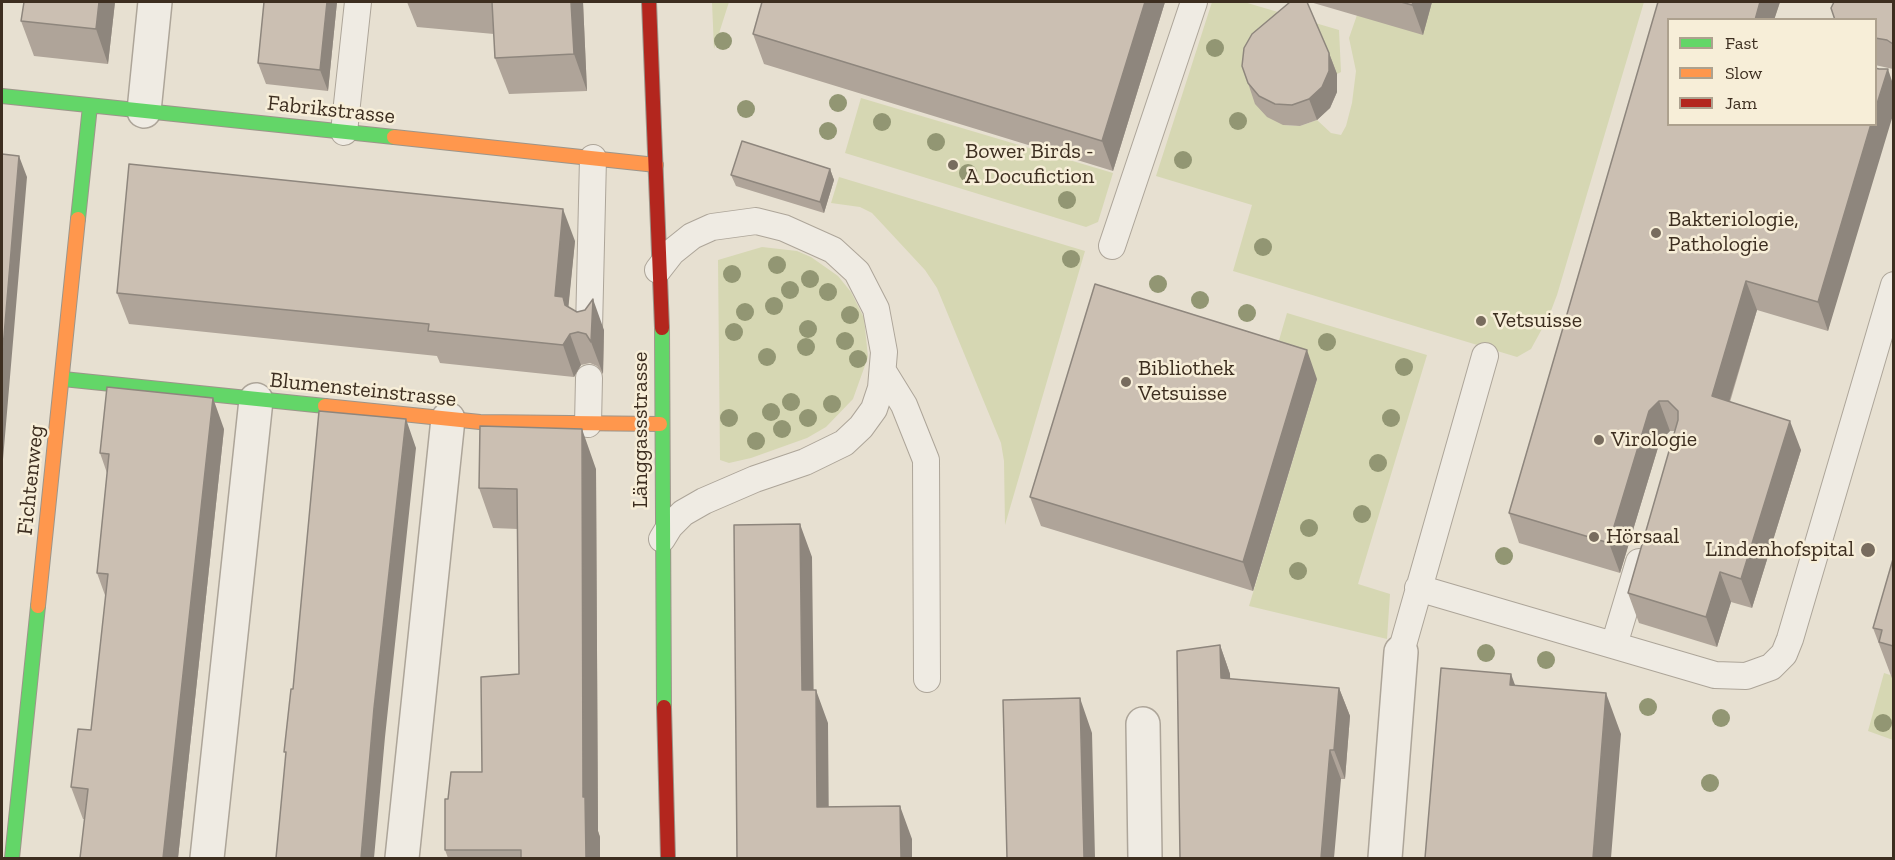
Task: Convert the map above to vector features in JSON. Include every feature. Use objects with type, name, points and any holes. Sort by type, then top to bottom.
[{"type":"street","points":[[144,111],[155,2]]},
{"type":"street","name":"Länggassstrasse","points":[[649,2],[662,341],[660,424],[668,858]]},
{"type":"street","name":"Fabrikstrasse","points":[[2,96],[656,165]]},
{"type":"street","name":"Fichtenweg","points":[[12,858],[11,765],[63,379],[90,106]]},
{"type":"street","name":"Blumensteinstrasse","points":[[63,379],[448,419],[660,424]]},
{"type":"street","points":[[207,858],[256,400]]},
{"type":"street","points":[[402,858],[448,419]]},
{"type":"street","points":[[1385,858],[1401,652]]},
{"type":"street","points":[[1143,724],[1145,858]]},
{"type":"lane","points":[[344,132],[358,2]]},
{"type":"lane","points":[[1112,246],[1194,2]]},
{"type":"lane","points":[[589,329],[593,158]]},
{"type":"lane","points":[[658,270],[672,252],[692,236],[723,225],[756,221],[813,239],[846,259],[868,290],[882,332],[884,352],[881,388],[874,409],[861,427],[844,443],[805,462],[755,479],[704,501],[683,513],[669,526],[662,540]]},
{"type":"lane","points":[[1418,588],[1715,675],[1736,676],[1762,672],[1784,654],[1893,285]]},
{"type":"lane","points":[[1401,652],[1485,356]]},
{"type":"lane","points":[[883,371],[904,405],[927,460],[927,679]]},
{"type":"lane","points":[[588,424],[589,378]]},
{"type":"lane","points":[[1614,645],[1648,534]]},
{"type":"green space","points":[[712,2],[729,2],[714,49]]},
{"type":"green space","points":[[1212,2],[1244,2],[1339,30],[1341,72],[1337,74],[1330,58],[1283,125],[1300,126],[1317,120],[1331,133],[1341,135],[1346,126],[1352,103],[1356,71],[1349,38],[1357,15],[1432,2],[1644,2],[1557,295],[1549,316],[1531,349],[1517,357],[1233,271],[1252,205],[1156,176]]},
{"type":"green space","points":[[861,98],[1113,173],[1098,222],[1086,227],[845,153]]},
{"type":"green space","points":[[839,177],[1085,251],[1005,525],[1004,461],[1001,443],[937,288],[925,270],[872,213],[860,207],[831,203]]},
{"type":"green space","points":[[762,247],[797,251],[811,257],[838,276],[851,292],[864,318],[868,357],[853,399],[826,427],[807,438],[751,458],[729,463],[720,460],[718,260]]},
{"type":"green space","points":[[1287,313],[1427,355],[1358,584],[1390,594],[1387,639],[1249,606],[1317,379],[1272,364]]},
{"type":"green space","points":[[1884,673],[1893,676],[1893,740],[1868,731]]},
{"type":"building","points":[[24,2],[99,2],[96,29],[21,21]]},
{"type":"building","points":[[264,2],[327,2],[320,70],[258,63]]},
{"type":"building","points":[[492,2],[571,2],[574,54],[495,58]]},
{"type":"building","points":[[762,2],[1145,2],[1102,141],[753,34]]},
{"type":"building","points":[[1290,2],[1307,2],[1329,53],[1329,71],[1322,87],[1309,99],[1292,105],[1275,104],[1259,96],[1248,83],[1242,66],[1244,48],[1252,34]]},
{"type":"building","points":[[1658,2],[1760,2],[1756,18],[1667,18],[1667,126],[1870,126],[1818,302],[1746,281],[1712,396],[1790,421],[1741,579],[1720,572],[1706,617],[1628,593],[1678,420],[1678,411],[1668,401],[1659,401],[1649,411],[1609,543],[1509,513]]},
{"type":"building","points":[[1834,2],[1893,2],[1893,44],[1877,38],[1877,18],[1834,18],[1831,8]]},
{"type":"building","points":[[1877,68],[1888,69],[1877,104]]},
{"type":"building","points":[[742,141],[830,169],[820,202],[731,175]]},
{"type":"building","points":[[2,154],[19,156],[2,360]]},
{"type":"building","points":[[129,164],[563,209],[555,296],[563,297],[565,305],[577,312],[585,310],[593,299],[591,342],[586,334],[578,332],[570,334],[563,345],[428,331],[429,324],[117,293]]},
{"type":"building","points":[[1095,284],[1307,350],[1243,562],[1030,497]]},
{"type":"building","points":[[107,387],[213,398],[163,858],[80,858],[88,789],[71,787],[78,729],[91,730],[108,574],[97,573],[109,454],[100,453]]},
{"type":"building","points":[[319,411],[406,419],[374,708],[361,858],[276,858],[286,752],[284,752],[291,689],[293,689]]},
{"type":"building","points":[[480,426],[582,429],[583,797],[585,797],[586,858],[521,858],[521,850],[445,850],[445,799],[448,799],[451,772],[482,772],[481,677],[519,674],[517,489],[479,488]]},
{"type":"building","points":[[800,524],[802,690],[816,690],[817,807],[900,806],[901,858],[737,858],[734,525]]},
{"type":"building","points":[[1893,559],[1893,646],[1879,642],[1882,630],[1873,628]]},
{"type":"building","points":[[1220,645],[1221,678],[1339,688],[1334,750],[1330,750],[1321,858],[1180,858],[1177,651]]},
{"type":"building","points":[[1441,668],[1511,674],[1510,685],[1606,693],[1593,858],[1425,858]]},
{"type":"building","points":[[1080,698],[1084,858],[1007,858],[1003,700]]},
{"type":"traffic: fast","points":[[2,96],[394,137]]},
{"type":"traffic: fast","points":[[78,219],[90,106]]},
{"type":"traffic: fast","points":[[662,328],[664,707]]},
{"type":"traffic: fast","points":[[63,379],[325,406]]},
{"type":"traffic: fast","points":[[12,858],[38,606]]},
{"type":"traffic: slow","points":[[394,137],[656,165]]},
{"type":"traffic: slow","points":[[38,606],[78,219]]},
{"type":"traffic: slow","points":[[325,406],[480,422],[660,424]]},
{"type":"traffic: jam","points":[[649,2],[662,328]]},
{"type":"traffic: jam","points":[[664,707],[668,858]]},
{"type":"place","name":"Bower Birds - A Docufiction","points":[[953,165]]},
{"type":"place","name":"Bakteriologie, Pathologie","points":[[1656,233]]},
{"type":"place","name":"Vetsuisse","points":[[1481,321]]},
{"type":"place","name":"Bibliothek Vetsuisse","points":[[1126,382]]},
{"type":"place","name":"Virologie","points":[[1599,440]]},
{"type":"place","name":"Hörsaal","points":[[1594,537]]},
{"type":"place","name":"Lindenhofspital","points":[[1868,550]]}]
